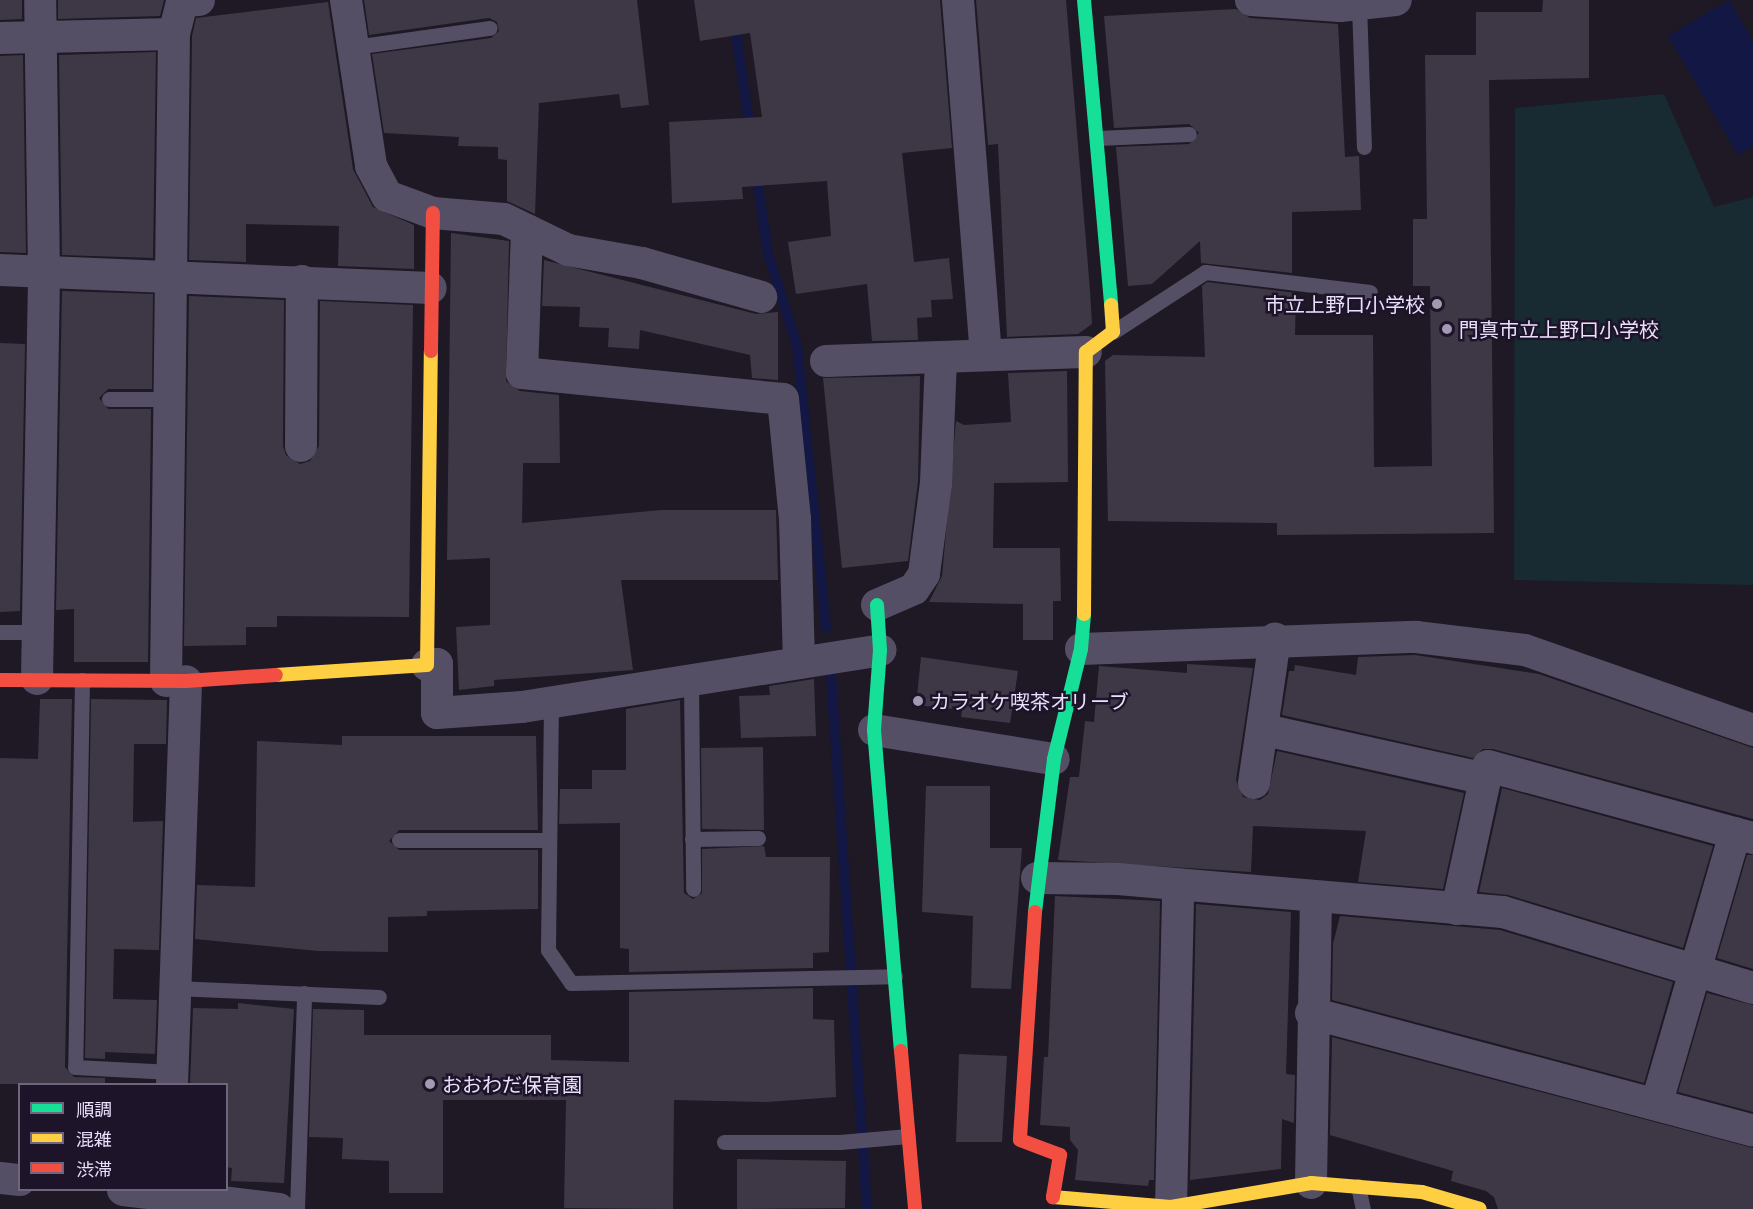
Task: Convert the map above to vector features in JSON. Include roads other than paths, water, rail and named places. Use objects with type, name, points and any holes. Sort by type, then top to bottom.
[{"type":"street","points":[[37,679],[44,274],[40,0]]},
{"type":"street","points":[[172,1078],[175,988],[176,681],[169,399],[174,34],[182,2],[200,0]]},
{"type":"street","points":[[346,0],[371,166],[387,195],[433,213],[504,219],[568,250],[642,263],[761,297]]},
{"type":"street","points":[[958,0],[986,355]]},
{"type":"street","points":[[826,361],[1086,352],[1113,332],[1084,0]]},
{"type":"street","points":[[1251,0],[1346,4],[1396,0]]},
{"type":"street","points":[[0,38],[40,34],[174,34]]},
{"type":"street","points":[[427,665],[433,213]]},
{"type":"street","points":[[527,230],[522,373],[783,399],[795,519],[799,663]]},
{"type":"street","points":[[0,270],[44,274],[170,274],[431,288]]},
{"type":"street","points":[[301,446],[302,281]]},
{"type":"street","points":[[1086,352],[1088,578],[1081,650],[1054,759],[1037,878],[1020,1140],[1060,1155],[1053,1197],[1171,1207],[1311,1183],[1422,1192],[1480,1209]]},
{"type":"street","points":[[915,1209],[874,730],[880,650],[876,605],[914,589],[924,574],[936,483],[942,357]]},
{"type":"street","points":[[1081,650],[1275,639],[1416,637],[1525,650],[1753,730]]},
{"type":"street","points":[[1254,783],[1265,730],[1275,639]]},
{"type":"street","points":[[0,680],[176,681],[437,664],[437,713],[551,703],[880,650]]},
{"type":"street","points":[[874,730],[1054,759]]},
{"type":"street","points":[[1265,730],[1485,779]]},
{"type":"street","points":[[1457,909],[1488,766],[1744,836],[1694,970],[1657,1102]]},
{"type":"street","points":[[1037,878],[1118,879],[1178,887],[1503,912],[1753,988]]},
{"type":"street","points":[[1171,1207],[1178,887]]},
{"type":"street","points":[[1311,1183],[1311,1013],[1316,897]]},
{"type":"street","points":[[1311,1013],[1657,1102],[1753,1131]]},
{"type":"street","points":[[0,1178],[18,1180]]},
{"type":"street","points":[[129,1191],[279,1209]]},
{"type":"lane","points":[[1346,4],[1364,147]]},
{"type":"lane","points":[[354,47],[490,28]]},
{"type":"lane","points":[[1097,138],[1189,134]]},
{"type":"lane","points":[[1113,332],[1205,272],[1370,292]]},
{"type":"lane","points":[[109,399],[169,399]]},
{"type":"lane","points":[[0,632],[38,632]]},
{"type":"lane","points":[[82,680],[75,1067],[172,1078]]},
{"type":"lane","points":[[691,681],[693,889]]},
{"type":"lane","points":[[551,703],[548,950],[571,983],[832,981],[895,976]]},
{"type":"lane","points":[[692,839],[758,838]]},
{"type":"lane","points":[[399,840],[549,840]]},
{"type":"lane","points":[[175,988],[379,997]]},
{"type":"lane","points":[[297,1209],[304,993]]},
{"type":"lane","points":[[724,1142],[840,1142],[908,1136]]},
{"type":"lane","points":[[1358,1186],[1363,1209]]},
{"type":"lane","points":[[1252,1193],[1256,1209]]},
{"type":"waterway","points":[[731,0],[750,131]]},
{"type":"waterway","points":[[756,173],[768,253],[797,346],[826,628]]},
{"type":"waterway","points":[[831,676],[867,1209]]},
{"type":"place","name":"市立上野口小学校","points":[[1437,304]]},
{"type":"place","name":"門真市立上野口小学校","points":[[1447,329]]},
{"type":"place","name":"カラオケ喫茶オリーブ","points":[[918,701]]},
{"type":"place","name":"おおわだ保育園","points":[[430,1084]]}]
